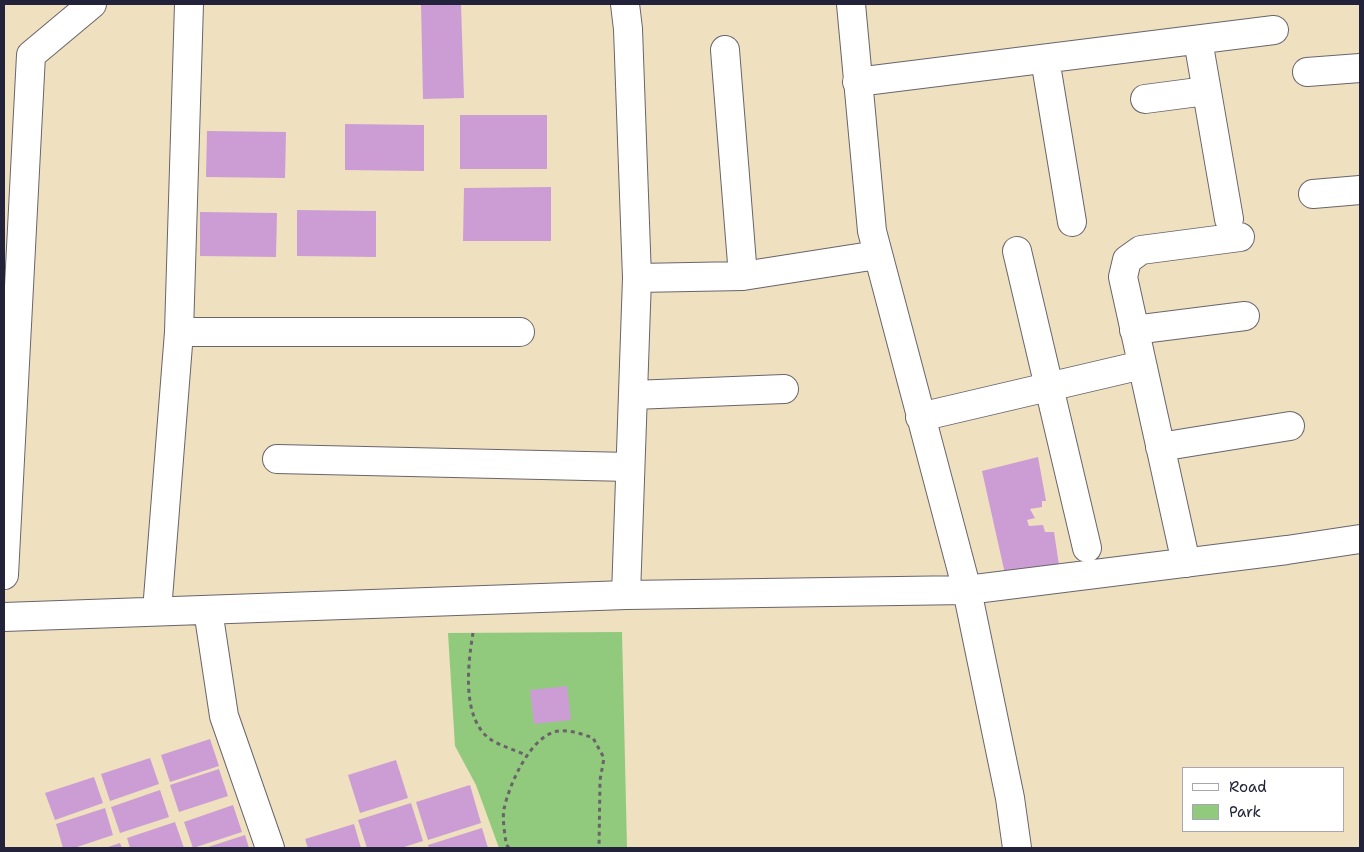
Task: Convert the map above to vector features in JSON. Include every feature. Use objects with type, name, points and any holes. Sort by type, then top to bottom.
[{"type":"street","points":[[4,574],[10,335],[32,55],[92,4]]},
{"type":"street","points":[[157,611],[179,332],[189,4]]},
{"type":"street","points":[[625,4],[637,278],[626,595]]},
{"type":"street","points":[[851,4],[872,230],[877,255],[967,590],[1010,798],[1017,848]]},
{"type":"street","points":[[857,82],[1274,30]]},
{"type":"street","points":[[1186,563],[1123,278],[1127,260],[1141,250],[1235,228],[1206,91],[1198,40]]},
{"type":"street","points":[[726,50],[743,276]]},
{"type":"street","points":[[1045,59],[1072,222]]},
{"type":"street","points":[[1307,72],[1360,68]]},
{"type":"street","points":[[1145,99],[1206,91]]},
{"type":"street","points":[[1313,194],[1360,190]]},
{"type":"street","points":[[1017,251],[1087,548]]},
{"type":"street","points":[[637,278],[743,276],[877,255]]},
{"type":"street","points":[[1134,330],[1245,316]]},
{"type":"street","points":[[179,332],[520,332]]},
{"type":"street","points":[[920,417],[1142,365]]},
{"type":"street","points":[[633,395],[784,389]]},
{"type":"street","points":[[1160,447],[1290,426]]},
{"type":"street","points":[[277,459],[630,467]]},
{"type":"street","points":[[4,616],[626,595],[967,590],[1360,539]]},
{"type":"street","points":[[208,610],[224,716],[270,848]]},
{"type":"path","points":[[473,633],[467,667],[476,723],[490,738],[526,755]]},
{"type":"path","points":[[509,848],[506,844],[504,810],[526,755],[543,738],[558,731],[575,732],[593,738],[604,758],[600,780],[599,848]]},
{"type":"green space","points":[[622,632],[627,848],[499,848],[476,785],[455,746],[448,633]]},
{"type":"building","points":[[421,4],[461,4],[464,98],[423,99]]},
{"type":"building","points":[[460,115],[547,115],[547,169],[460,169]]},
{"type":"building","points":[[345,124],[424,125],[424,171],[345,170]]},
{"type":"building","points":[[207,131],[286,132],[285,178],[206,177]]},
{"type":"building","points":[[551,187],[551,241],[463,241],[464,188]]},
{"type":"building","points":[[297,210],[376,211],[376,257],[297,256]]},
{"type":"building","points":[[200,212],[277,213],[276,257],[200,256]]},
{"type":"building","points":[[1038,457],[1046,501],[1042,501],[1042,507],[1030,509],[1035,518],[1027,520],[1029,526],[1043,525],[1045,532],[1054,532],[1059,565],[1005,574],[982,471]]},
{"type":"building","points":[[567,686],[571,720],[534,724],[530,690]]},
{"type":"building","points":[[210,739],[219,766],[170,782],[161,755]]},
{"type":"building","points":[[150,758],[159,784],[110,801],[101,774]]},
{"type":"building","points":[[396,760],[408,798],[360,813],[348,775]]},
{"type":"building","points":[[219,769],[228,796],[179,812],[170,785]]},
{"type":"building","points":[[94,777],[103,803],[55,820],[45,793]]},
{"type":"building","points":[[470,785],[481,823],[428,840],[416,802]]},
{"type":"building","points":[[160,790],[169,817],[120,833],[111,807]]},
{"type":"building","points":[[411,803],[423,841],[401,848],[367,848],[358,820]]},
{"type":"building","points":[[233,805],[242,832],[193,848],[184,822]]},
{"type":"building","points":[[105,808],[113,835],[74,848],[63,848],[56,824]]},
{"type":"building","points":[[175,822],[184,848],[130,848],[127,838]]},
{"type":"building","points":[[354,824],[361,848],[308,848],[305,839]]},
{"type":"building","points":[[482,828],[488,848],[429,848],[428,845]]},
{"type":"building","points":[[245,835],[249,848],[205,848]]},
{"type":"building","points":[[120,843],[122,848],[105,848]]}]
